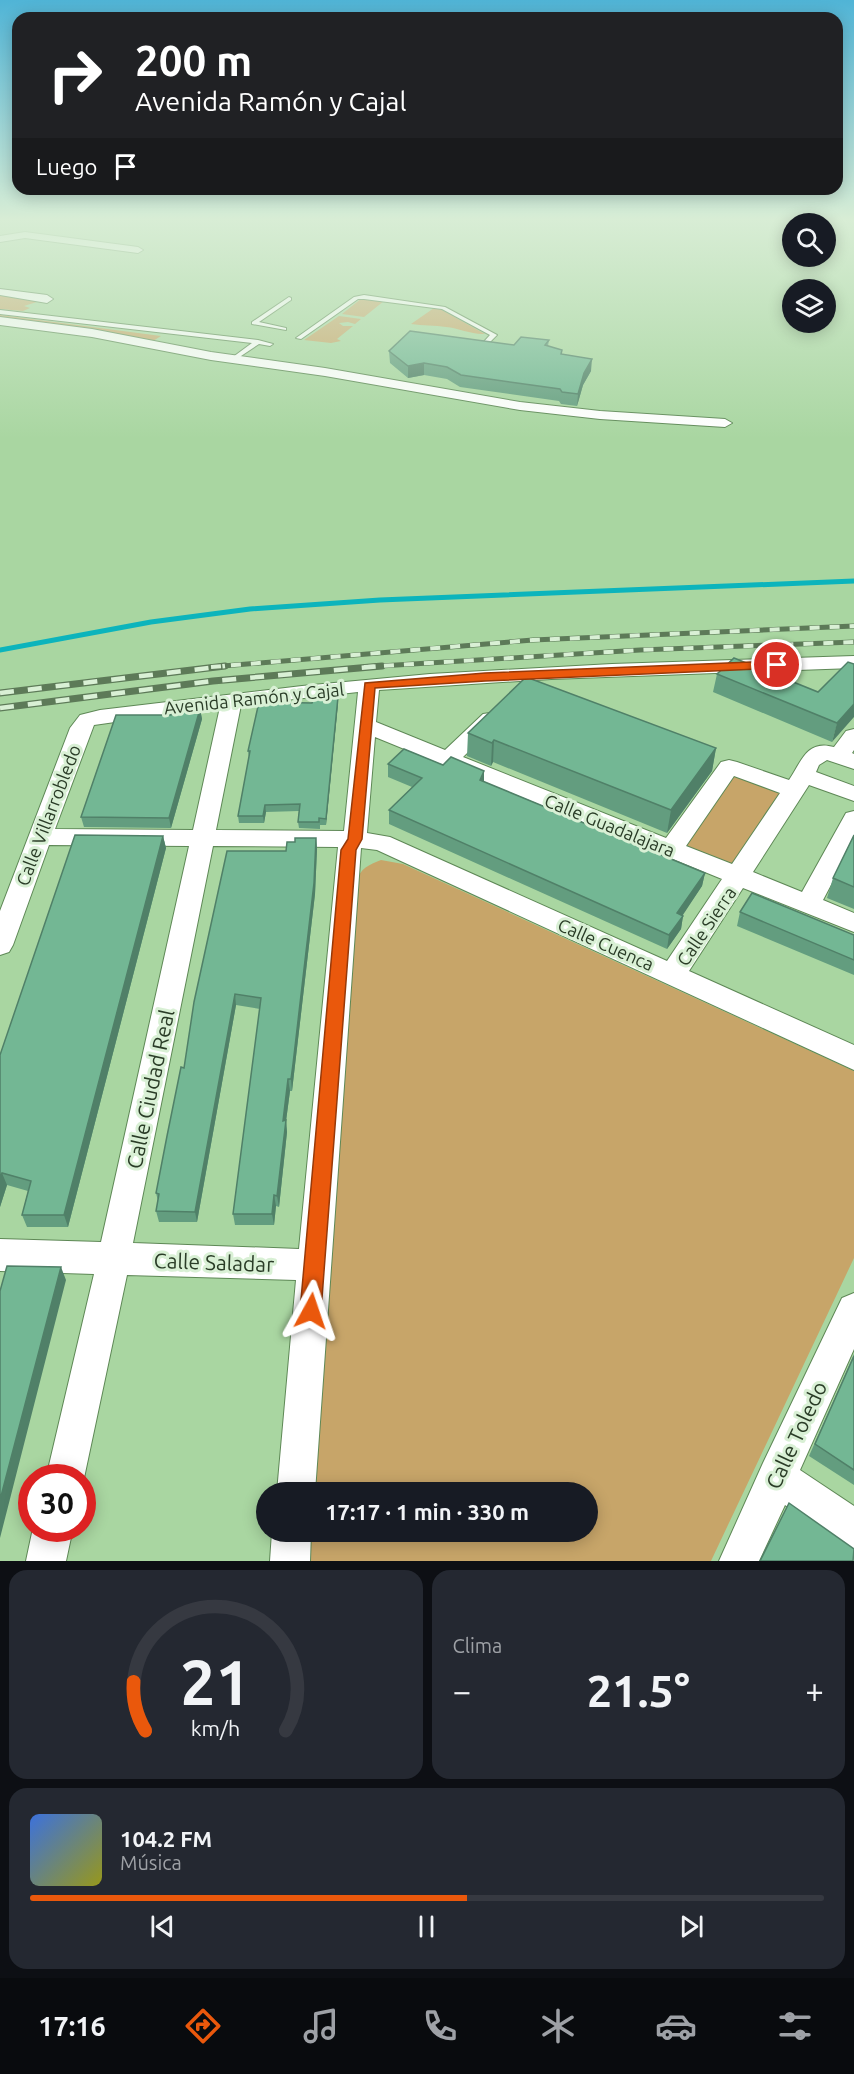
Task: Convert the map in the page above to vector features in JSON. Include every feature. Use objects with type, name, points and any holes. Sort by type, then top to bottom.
[{"type":"street","points":[[6,293],[47,299]]},
{"type":"street","points":[[0,321],[92,333],[234,359],[304,364],[325,372],[551,410],[725,423]]},
{"type":"street","points":[[325,372],[337,364]]},
{"type":"street","name":"Avenida Ramón y Cajal","points":[[87,720],[100,716],[369,685],[485,677],[854,662]]},
{"type":"street","points":[[822,663],[854,675]]},
{"type":"street","points":[[297,1482],[348,850],[355,839],[369,685]]},
{"type":"street","points":[[448,759],[512,698]]},
{"type":"street","name":"Calle Ciudad Real","points":[[67,1464],[114,1258],[231,700]]},
{"type":"street","name":"Calle Villarrobledo","points":[[0,945],[81,728],[87,720]]},
{"type":"street","name":"Calle Guadalajara","points":[[366,726],[854,923]]},
{"type":"street","points":[[846,759],[854,736]]},
{"type":"street","name":"Calle Sierra","points":[[673,975],[739,877],[799,783],[809,762],[824,751],[846,759]]},
{"type":"street","points":[[670,850],[729,767],[854,794]]},
{"type":"street","points":[[808,904],[854,819]]},
{"type":"street","name":"Calle Cuenca","points":[[40,837],[355,839],[382,843],[854,1058]]},
{"type":"street","name":"Calle Saladar","points":[[0,1255],[314,1265]]},
{"type":"street","name":"Calle Toledo","points":[[739,1561],[854,1310]]},
{"type":"street","points":[[776,1476],[854,1529]]},
{"type":"street","points":[[46,1561],[50,1542]]},
{"type":"street","points":[[290,1561],[291,1542]]},
{"type":"lane","points":[[299,338],[356,298],[364,297],[443,308],[494,335],[483,347]]},
{"type":"lane","points":[[284,329],[255,323],[289,299]]},
{"type":"lane","points":[[0,312],[270,344]]},
{"type":"lane","points":[[234,359],[258,342]]},
{"type":"lane","points":[[472,345],[494,348]]},
{"type":"shaded area","points":[[0,294],[43,300],[24,306],[30,308],[23,311],[0,309]]},
{"type":"shaded area","points":[[362,298],[384,301],[364,317],[342,314]]},
{"type":"shaded area","points":[[434,308],[440,309],[485,334],[442,326],[411,324]]},
{"type":"shaded area","points":[[0,315],[161,336],[153,341],[0,320]]},
{"type":"shaded area","points":[[339,316],[361,319],[355,324],[339,323],[343,326],[353,326],[337,339],[341,341],[331,343],[304,340]]},
{"type":"shaded area","points":[[729,767],[794,790],[739,877],[670,850]]},
{"type":"shaded area","points":[[381,860],[403,864],[854,1071],[854,1258],[711,1561],[309,1561],[310,1542],[598,1542],[598,1482],[315,1482],[357,881],[369,865]]},
{"type":"building","points":[[410,331],[514,345],[521,337],[549,340],[545,345],[562,350],[561,354],[592,359],[584,373],[578,394],[562,392],[560,389],[461,375],[447,367],[424,363],[408,366],[389,351]]},
{"type":"building","points":[[734,658],[818,692],[848,662],[854,664],[854,704],[837,723],[717,674]]},
{"type":"building","points":[[526,677],[716,748],[671,810],[494,740],[492,743],[468,733]]},
{"type":"building","points":[[338,697],[326,819],[319,818],[319,822],[298,822],[300,804],[265,805],[263,816],[238,816],[250,751],[248,751],[259,702],[312,703],[313,700]]},
{"type":"building","points":[[173,709],[200,709],[169,818],[81,817],[116,715],[171,715]]},
{"type":"building","points":[[404,749],[443,765],[451,757],[484,771],[480,780],[705,873],[677,913],[683,916],[669,935],[389,810],[422,778],[388,764]]},
{"type":"building","points":[[75,835],[163,836],[64,1215],[22,1215],[31,1181],[2,1173],[0,1178],[0,1055]]},
{"type":"building","points":[[854,835],[854,887],[833,878]]},
{"type":"building","points":[[295,838],[316,838],[314,883],[293,1064],[291,1079],[288,1079],[283,1121],[286,1120],[277,1196],[274,1195],[272,1214],[233,1214],[261,998],[235,994],[195,1212],[156,1211],[159,1194],[156,1193],[167,1136],[181,1067],[184,1068],[194,1002],[227,851],[286,851],[287,842],[295,842]]},
{"type":"building","points":[[752,893],[854,935],[854,960],[740,912]]},
{"type":"building","points":[[7,1266],[61,1267],[0,1500],[0,1291]]},
{"type":"building","points":[[854,1356],[854,1470],[815,1444]]},
{"type":"building","points":[[789,1503],[854,1549],[853,1561],[760,1561]]},
{"type":"waterway","points":[[0,650],[151,622],[250,609],[380,600],[854,581]]},
{"type":"railway","points":[[211,667],[533,640],[854,626]]},
{"type":"railway","points":[[364,667],[640,650],[854,642]]},
{"type":"railway","points":[[0,693],[225,666]]},
{"type":"railway","points":[[0,708],[213,681],[382,666]]},
{"type":"route","points":[[311,1311],[348,850],[355,839],[369,685],[485,677],[777,665]]}]
